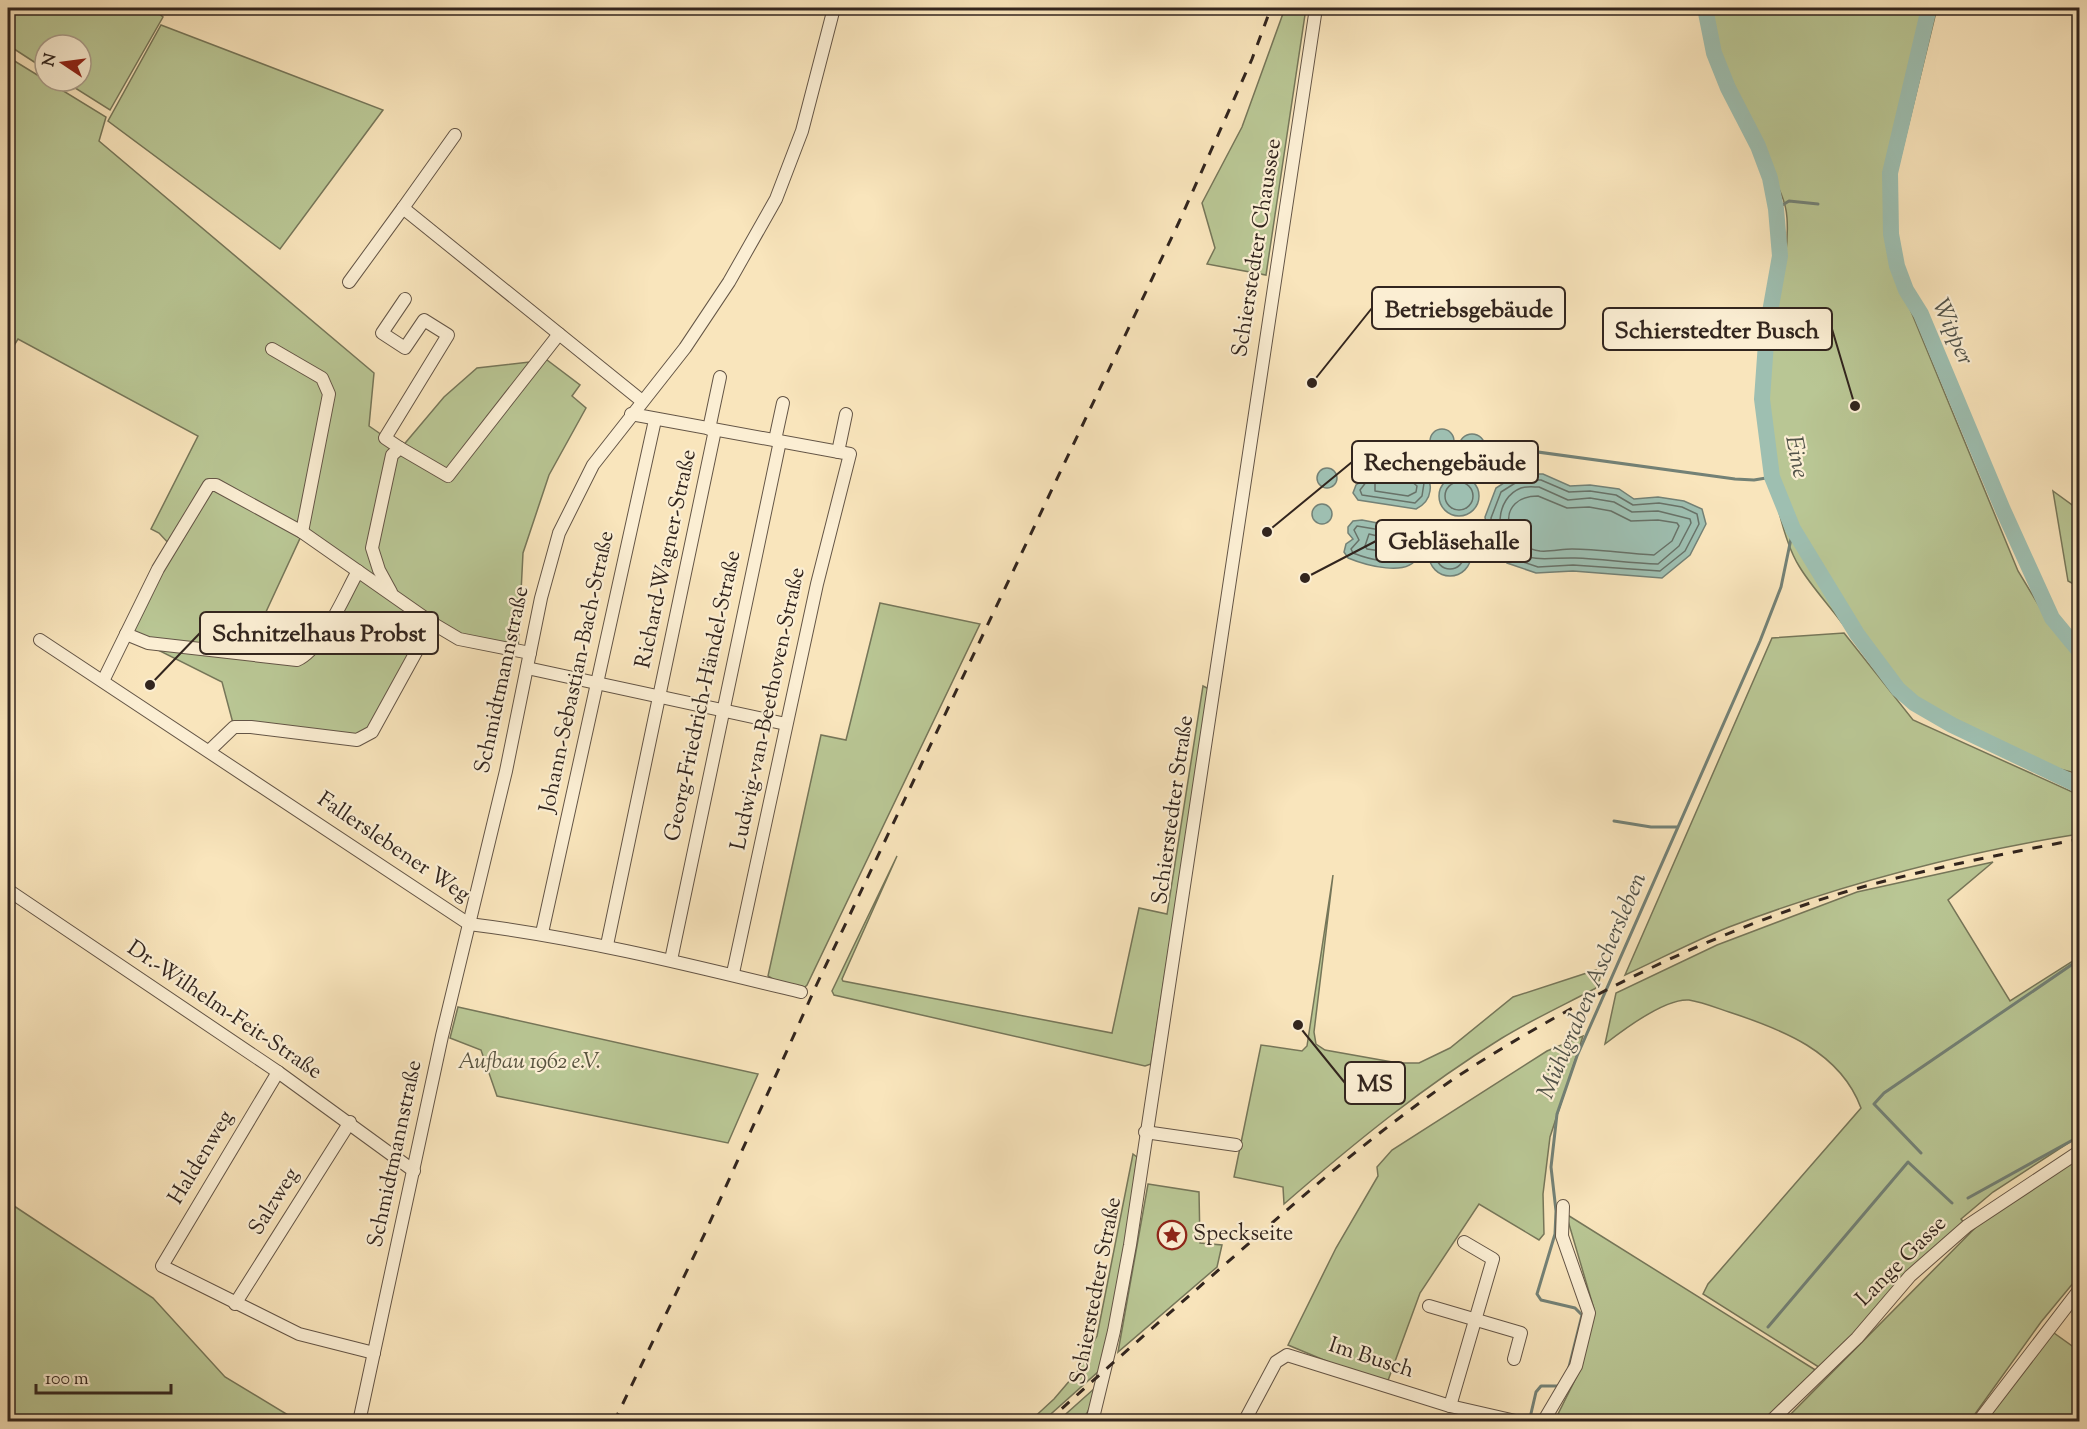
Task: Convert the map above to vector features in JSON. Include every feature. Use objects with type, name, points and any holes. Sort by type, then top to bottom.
[{"type":"street","name":"Schmidtmannstraße","points":[[359,1422],[469,924],[506,771],[541,598],[559,533],[593,465],[685,348],[729,282],[776,199],[802,131],[834,8]]},
{"type":"street","name":"Schierstedter Chaussee","points":[[1242,494],[1316,8]]},
{"type":"street","points":[[349,282],[455,135]]},
{"type":"street","points":[[403,208],[642,401]]},
{"type":"street","points":[[405,299],[382,333],[405,348],[424,320],[448,335],[385,438],[448,476],[559,334]]},
{"type":"street","points":[[272,349],[322,378],[329,394],[302,532]]},
{"type":"street","name":"Richard-Wagner-Straße","points":[[607,945],[660,696],[712,430],[720,377]]},
{"type":"street","name":"Georg-Friedrich-Händel-Straße","points":[[670,960],[783,404]]},
{"type":"street","points":[[631,414],[844,453]]},
{"type":"street","name":"Ludwig-van-Beethoven-Straße","points":[[733,974],[844,453],[846,414]]},
{"type":"street","name":"Johann-Sebastian-Bach-Straße","points":[[542,933],[656,420]]},
{"type":"street","points":[[393,596],[379,570],[372,548],[392,455],[400,448]]},
{"type":"street","points":[[103,681],[158,569],[209,485],[216,485],[302,532],[432,623],[459,639],[530,653]]},
{"type":"street","name":"Schierstedter Straße","points":[[1092,1422],[1128,1256],[1242,494]]},
{"type":"street","points":[[126,634],[148,644],[297,660],[306,656],[316,643],[358,571]]},
{"type":"street","points":[[208,751],[234,727],[357,740],[372,732],[432,623]]},
{"type":"street","name":"Fallerslebener Weg","points":[[40,640],[469,924],[542,933],[607,945],[801,992]]},
{"type":"street","name":"Richard-Wagner-Straße","points":[[527,668],[786,724]]},
{"type":"street","name":"Dr.-Wilhelm-Feit-Straße","points":[[8,890],[278,1072],[350,1122],[414,1171]]},
{"type":"street","name":"Haldenweg","points":[[236,1304],[162,1266],[278,1072]]},
{"type":"street","name":"Salzweg","points":[[236,1304],[350,1122]]},
{"type":"street","points":[[1145,1132],[1236,1145]]},
{"type":"street","name":"Lange Gasse","points":[[1770,1422],[1857,1338],[1910,1276],[1967,1226],[2079,1151]]},
{"type":"street","points":[[1543,1422],[1576,1366],[1589,1313],[1562,1236],[1563,1206]]},
{"type":"street","points":[[1450,1406],[1493,1259],[1464,1242]]},
{"type":"street","points":[[1978,1422],[2079,1288]]},
{"type":"street","points":[[236,1304],[299,1334],[374,1353]]},
{"type":"street","points":[[1429,1306],[1521,1333],[1514,1359]]},
{"type":"street","name":"Im Busch","points":[[1244,1422],[1276,1362],[1287,1355],[1450,1406],[1520,1422]]},
{"type":"green space","points":[[8,8],[152,8],[163,17],[110,110],[83,93],[93,93],[93,33],[33,33],[33,61],[8,45]]},
{"type":"green space","points":[[1285,8],[1306,8],[1266,275],[1207,264],[1215,248],[1202,203],[1242,127]]},
{"type":"green space","points":[[1713,8],[1937,8],[1892,192],[1887,223],[1894,270],[2018,571],[2050,624],[2079,634],[2079,774],[2027,759],[1976,739],[1929,713],[1907,697],[1874,666],[1809,581],[1791,551],[1778,507],[1767,456],[1761,391],[1762,369],[1785,262],[1786,211],[1777,185],[1736,110],[1720,71],[1712,30]]},
{"type":"green space","points":[[161,25],[383,110],[280,249],[108,121]]},
{"type":"green space","points":[[8,57],[33,72],[33,93],[67,93],[106,117],[99,141],[374,373],[369,426],[401,448],[444,397],[477,368],[547,360],[580,385],[572,396],[586,408],[549,475],[523,553],[518,651],[459,639],[432,623],[372,732],[357,740],[234,727],[222,682],[126,634],[173,548],[159,533],[151,529],[198,436],[18,339],[8,355]],"holes":[[[303,532],[357,571],[328,626],[297,660],[246,655]]]},
{"type":"green space","points":[[2053,491],[2079,510],[2079,587],[2068,581]]},
{"type":"green space","points":[[880,603],[980,624],[807,985],[805,987],[776,981],[768,976],[821,735],[846,740]]},
{"type":"green space","points":[[1844,633],[1913,720],[2079,795],[2079,834],[1946,860],[1815,897],[1729,927],[1625,975],[1772,638]]},
{"type":"green space","points":[[1203,686],[1209,689],[1151,1064],[1145,1066],[834,995],[832,991],[897,856],[843,981],[1112,1033],[1139,908],[1167,914]]},
{"type":"green space","points":[[1993,862],[1948,900],[2010,1001],[2079,957],[2079,1136],[1993,1192],[1961,1219],[1967,1226],[1825,1371],[1703,1294],[1708,1284],[1861,1108],[1851,1088],[1839,1071],[1807,1045],[1769,1026],[1689,1000],[1657,1009],[1605,1044],[1616,993],[1717,945],[1857,892]]},
{"type":"green space","points":[[1333,875],[1314,1032],[1316,1044],[1325,1050],[1398,1063],[1419,1063],[1450,1048],[1513,997],[1596,970],[1600,977],[1598,987],[1514,1031],[1473,1056],[1417,1096],[1284,1204],[1283,1187],[1234,1177],[1261,1045],[1302,1051],[1307,1046]]},
{"type":"green space","name":"Aufbau 1962 e.V.","points":[[458,1007],[758,1074],[728,1143],[497,1096],[481,1050],[450,1038]]},
{"type":"green space","points":[[1583,1036],[1550,1137],[1543,1194],[1544,1234],[1539,1240],[1479,1204],[1420,1293],[1386,1386],[1288,1345],[1336,1248],[1378,1176],[1377,1167],[1392,1150],[1547,1051]]},
{"type":"green space","points":[[1133,1154],[1137,1157],[1127,1241],[1100,1370],[1043,1421],[1029,1422],[1054,1399],[1077,1372],[1097,1336]]},
{"type":"green space","points":[[2079,1158],[2079,1276],[2041,1322],[1970,1421],[1783,1422],[1976,1227]]},
{"type":"green space","points":[[1148,1184],[1199,1192],[1200,1243],[1222,1245],[1217,1267],[1118,1352]]},
{"type":"green space","points":[[8,1202],[153,1298],[225,1377],[298,1421],[8,1421]]},
{"type":"green space","points":[[1566,1214],[1817,1371],[1765,1421],[1558,1422],[1555,1420],[1580,1370],[1594,1309]]},
{"type":"green space","points":[[2047,1328],[2079,1351],[2079,1421],[1978,1422]]},
{"type":"green space","points":[[1096,1387],[1086,1415],[1076,1420],[1057,1422]]},
{"type":"water","points":[[1442,429],[1451,432],[1454,441],[1451,450],[1442,453],[1433,450],[1430,441],[1433,432]]},
{"type":"water","points":[[1472,434],[1481,438],[1485,447],[1481,456],[1472,460],[1463,456],[1459,447],[1463,438]]},
{"type":"water","points":[[1364,461],[1394,463],[1424,475],[1429,482],[1430,491],[1424,504],[1416,509],[1358,500],[1353,493],[1356,485],[1362,481],[1357,474]]},
{"type":"water","points":[[1327,468],[1334,471],[1337,478],[1334,485],[1327,488],[1320,485],[1317,478],[1320,471]]},
{"type":"water","points":[[1518,474],[1543,474],[1570,486],[1590,485],[1619,489],[1634,499],[1658,497],[1684,501],[1702,509],[1706,524],[1690,555],[1662,578],[1573,571],[1536,573],[1507,563],[1489,543],[1485,517],[1496,488]]},
{"type":"water","points":[[1459,476],[1467,477],[1473,482],[1478,488],[1478,504],[1473,510],[1467,515],[1459,516],[1451,515],[1445,510],[1440,504],[1439,496],[1440,488],[1445,482],[1451,477]]},
{"type":"water","points":[[1322,504],[1329,507],[1332,514],[1329,521],[1322,524],[1315,521],[1312,514],[1315,507]]},
{"type":"water","points":[[1362,520],[1414,530],[1421,545],[1420,552],[1413,563],[1406,567],[1386,568],[1348,558],[1344,552],[1346,544],[1353,539],[1348,533],[1348,527],[1353,521]]},
{"type":"water","points":[[1450,534],[1465,540],[1471,555],[1465,570],[1450,576],[1435,570],[1429,555],[1435,540]]},
{"type":"waterway","name":"Eine","points":[[1705,8],[1714,53],[1728,88],[1758,146],[1770,178],[1776,209],[1780,256],[1767,329],[1762,399],[1772,477],[1793,529],[1857,634],[1898,689],[1914,703],[1952,725],[2080,786]]},
{"type":"waterway","name":"Wipper","points":[[1929,8],[1890,173],[1891,234],[1897,266],[1906,290],[1921,314],[2003,510],[2052,618],[2080,652]]},
{"type":"waterway","points":[[1776,209],[1789,201],[1818,204]]},
{"type":"waterway","points":[[1523,450],[1735,479],[1754,480],[1772,477]]},
{"type":"waterway","name":"Mühlgraben Aschersleben","points":[[1569,1367],[1582,1315],[1575,1308],[1541,1300],[1537,1294],[1555,1234],[1556,1211],[1551,1167],[1557,1114],[1577,1056],[1760,641],[1781,587],[1793,529]]},
{"type":"waterway","points":[[1614,821],[1651,827],[1677,827]]},
{"type":"waterway","points":[[1921,1153],[1874,1104],[1884,1093],[2080,959]]},
{"type":"waterway","points":[[1968,1198],[2080,1136]]},
{"type":"waterway","points":[[1768,1327],[1908,1162],[1952,1203]]},
{"type":"waterway","name":"Mühlgraben Aschersleben","points":[[1529,1422],[1536,1392],[1541,1386],[1560,1386]]},
{"type":"railway","points":[[614,1422],[705,1233],[816,986],[1179,222],[1252,59],[1271,8]]},
{"type":"railway","points":[[1047,1422],[1291,1207],[1371,1140],[1455,1078],[1551,1020],[1654,967],[1707,943],[1813,902],[1919,873],[2080,839]]},
{"type":"place","name":"Betriebsgebäude","points":[[1312,383]]},
{"type":"place","name":"Schierstedter Busch","points":[[1855,406]]},
{"type":"place","name":"Rechengebäude","points":[[1267,532]]},
{"type":"place","name":"Gebläsehalle","points":[[1305,578]]},
{"type":"place","name":"Schnitzelhaus Probst","points":[[150,685]]},
{"type":"place","name":"MS","points":[[1298,1025]]},
{"type":"place","name":"Speckseite","points":[[1172,1235]]}]
